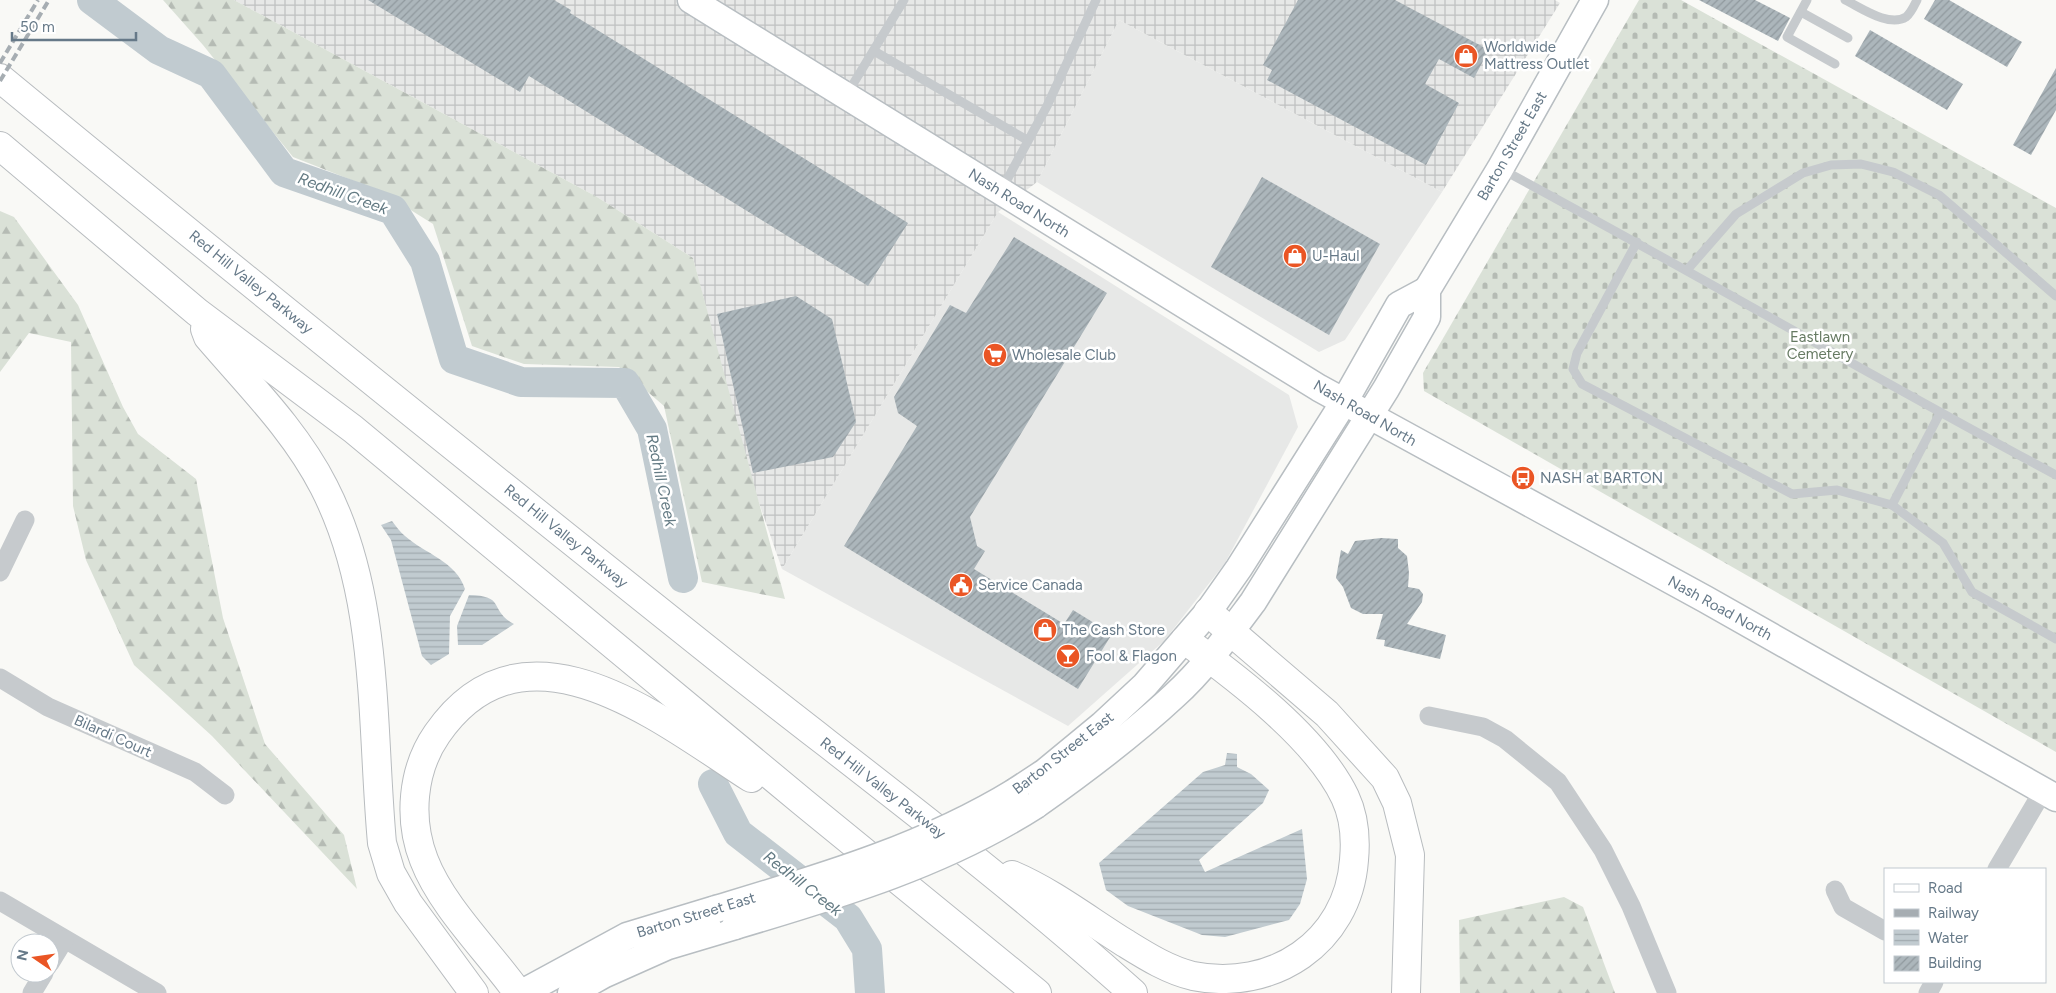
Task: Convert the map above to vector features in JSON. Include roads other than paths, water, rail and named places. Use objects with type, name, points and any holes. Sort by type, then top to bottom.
[{"type":"highway","name":"Red Hill Valley Parkway","points":[[0,78],[718,658],[972,857],[1134,993]]},
{"type":"highway","points":[[0,146],[197,312],[353,429],[804,803],[1037,993]]},
{"type":"highway","points":[[197,312],[208,337],[264,400],[296,442],[324,487],[340,525],[355,570],[365,617],[382,843],[391,873],[408,903],[474,993]]},
{"type":"highway","points":[[1208,612],[1327,714],[1385,778],[1397,803],[1410,855],[1406,993]]},
{"type":"highway","points":[[972,857],[1024,880],[1144,955],[1177,972],[1194,976],[1231,979],[1272,972],[1293,961],[1313,946],[1335,920],[1348,894],[1353,872],[1355,848],[1353,824],[1346,798],[1333,776],[1314,752],[1280,717],[1185,640]]},
{"type":"highway","points":[[520,993],[484,951],[434,880],[424,860],[416,829],[414,800],[420,769],[430,744],[443,726],[470,698],[500,684],[532,676],[567,679],[593,686],[616,695],[654,715],[757,783],[804,803]]},
{"type":"main road","name":"Nash Road North","points":[[691,0],[1344,402],[1705,599],[2050,794]]},
{"type":"main road","name":"Barton Street East","points":[[571,993],[668,946],[879,881],[937,858],[1017,817],[1026,798],[1045,772],[1102,725],[1145,685],[1208,612],[1239,568],[1344,402],[1399,305],[1427,290],[1500,169],[1595,0]]},
{"type":"main road","name":"Barton Street East","points":[[520,993],[627,936],[900,849],[1026,798],[1120,742],[1176,695],[1232,631],[1253,602],[1369,416],[1427,317],[1427,290]]},
{"type":"street","points":[[0,572],[26,520]]},
{"type":"street","name":"Bilardi Court","points":[[0,678],[48,707],[195,772],[225,794]]},
{"type":"street","points":[[1429,716],[1483,728],[1505,739],[1558,782],[1603,850],[1631,906],[1667,993]]},
{"type":"street","points":[[1998,868],[2050,794]]},
{"type":"street","points":[[1834,890],[1843,907],[1884,930]]},
{"type":"street","points":[[0,901],[157,993]]},
{"type":"street","points":[[60,947],[64,940]]},
{"type":"lane","points":[[846,96],[904,0]]},
{"type":"lane","points":[[1001,191],[1047,106],[1096,0]]},
{"type":"lane","points":[[1807,0],[1787,37],[1835,64]]},
{"type":"lane","points":[[1845,0],[1878,16],[1897,20],[1908,14],[1917,0]]},
{"type":"lane","points":[[1801,12],[1848,38]]},
{"type":"lane","points":[[874,51],[1027,140]]},
{"type":"lane","points":[[1687,270],[1736,214],[1786,183],[1803,173],[1831,165],[1861,164],[1892,172],[1939,195],[2056,296]]},
{"type":"lane","points":[[1500,169],[1637,242],[1940,413],[2054,471]]},
{"type":"lane","points":[[1637,242],[1577,353],[1573,369],[1582,384],[1792,494],[1837,490],[1892,505],[1943,543],[1972,592],[2056,639]]},
{"type":"lane","points":[[1892,505],[1940,413]]},
{"type":"water","points":[[392,521],[405,536],[448,565],[461,580],[465,589],[450,616],[449,654],[431,665],[422,656],[391,540],[381,525]]},
{"type":"water","points":[[469,595],[481,596],[493,601],[501,614],[514,624],[482,645],[458,645],[457,626]]},
{"type":"water","points":[[1227,753],[1237,754],[1237,767],[1251,774],[1269,790],[1263,803],[1199,860],[1205,872],[1302,829],[1307,879],[1300,904],[1289,920],[1225,937],[1202,935],[1128,906],[1106,890],[1099,863],[1203,772],[1225,765]]},
{"type":"waterway","name":"Redhill Creek","points":[[92,0],[159,50],[211,74],[284,172],[393,210],[425,261],[454,359],[521,382],[625,383],[652,429],[683,578]]},
{"type":"waterway","name":"Redhill Creek","points":[[713,784],[738,833],[848,918],[867,949],[870,993]]},
{"type":"railway","points":[[0,63],[38,0]]},
{"type":"railway","points":[[0,81],[49,0]]},
{"type":"place","name":"Worldwide Mattress Outlet","points":[[1466,56]]},
{"type":"place","name":"U-Haul","points":[[1295,256]]},
{"type":"place","name":"Wholesale Club","points":[[995,355]]},
{"type":"place","name":"NASH at BARTON","points":[[1523,478]]},
{"type":"place","name":"Service Canada","points":[[961,585]]},
{"type":"place","name":"The Cash Store","points":[[1045,630]]},
{"type":"place","name":"Fool & Flagon","points":[[1068,656]]},
{"type":"park label","name":"Eastlawn Cemetery","points":[[1820,346]]}]
